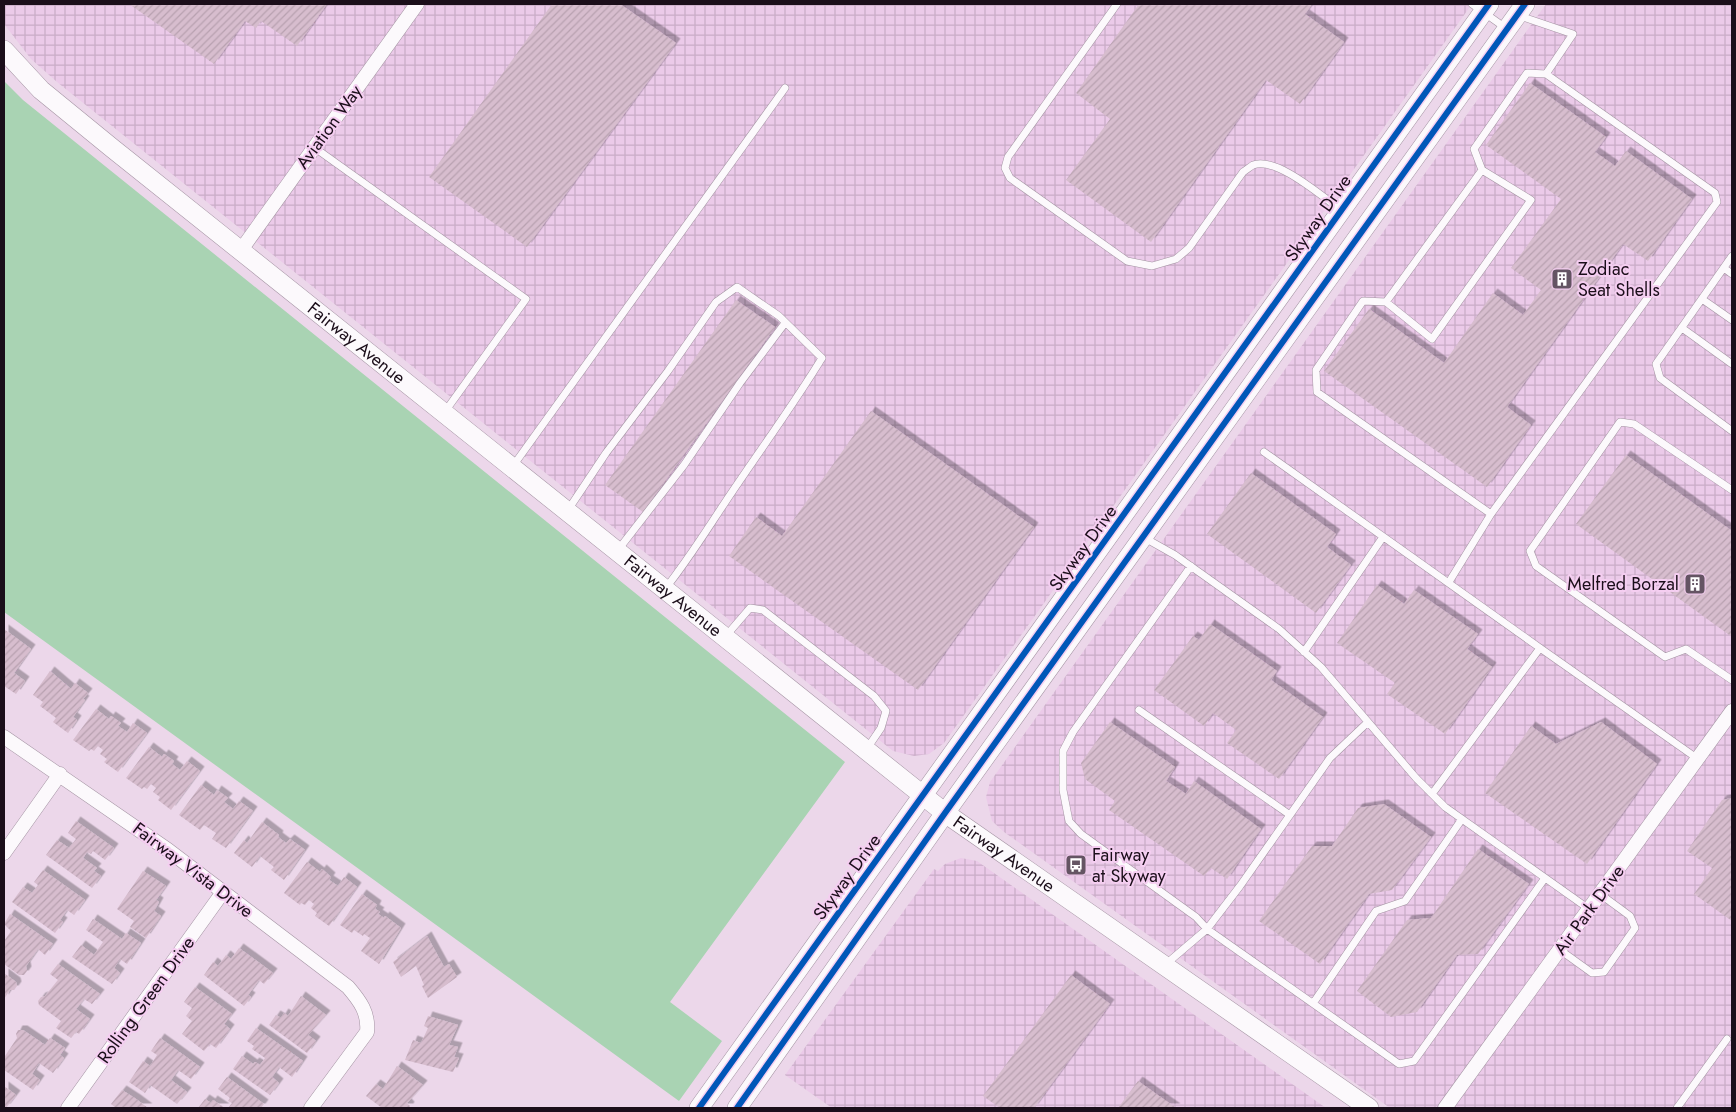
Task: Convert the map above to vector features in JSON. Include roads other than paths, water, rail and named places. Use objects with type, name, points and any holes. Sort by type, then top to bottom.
[{"type":"main road","name":"Skyway Drive","points":[[699,1108],[1342,210],[1481,7]]},
{"type":"main road","points":[[737,1108],[945,813],[1517,16]]},
{"type":"main road","name":"Fairway Avenue","points":[[4,50],[40,90],[945,813],[1363,1107]]},
{"type":"street","name":"Aviation Way","points":[[241,250],[417,4]]},
{"type":"street","name":"Air Park Drive","points":[[1445,1108],[1732,711]]},
{"type":"street","name":"Fairway Vista Drive","points":[[4,737],[60,774],[223,892],[348,987],[356,996],[368,1018],[367,1032],[311,1108]]},
{"type":"street","points":[[4,854],[60,774]]},
{"type":"street","name":"Rolling Green Drive","points":[[68,1108],[223,892]]},
{"type":"lane","points":[[1117,4],[1008,157],[1005,168],[1010,178],[1127,261],[1152,266],[1176,259],[1190,248],[1244,172],[1254,165],[1264,164],[1280,168],[1342,210]]},
{"type":"lane","points":[[1481,7],[1517,16],[1573,34],[1546,74]]},
{"type":"lane","points":[[1448,582],[1492,514],[1717,202],[1715,193],[1546,74],[1527,73],[1474,149],[1482,170],[1531,200],[1432,338],[1386,302],[1363,302],[1316,370],[1317,392],[1492,514]]},
{"type":"lane","points":[[511,467],[784,88]]},
{"type":"lane","points":[[315,148],[526,299],[444,413]]},
{"type":"lane","points":[[1386,302],[1482,170]]},
{"type":"lane","points":[[1732,256],[1656,364],[1660,378],[1732,431]]},
{"type":"lane","points":[[1724,268],[1732,274]]},
{"type":"lane","points":[[567,511],[606,453],[668,371],[716,302],[737,287],[785,322],[822,358],[788,413],[726,501],[692,555],[664,589]]},
{"type":"lane","points":[[1702,299],[1732,320]]},
{"type":"lane","points":[[617,551],[684,465],[740,383],[785,322]]},
{"type":"lane","points":[[1682,328],[1732,364]]},
{"type":"lane","points":[[1732,490],[1634,424],[1620,422],[1530,551],[1536,566],[1665,657],[1686,649],[1732,680]]},
{"type":"lane","points":[[1264,452],[1698,759]]},
{"type":"lane","points":[[1143,537],[1191,566],[1278,629],[1321,667],[1432,794],[1462,819],[1589,909]]},
{"type":"lane","points":[[1304,652],[1383,538]]},
{"type":"lane","points":[[1191,566],[1073,732],[1063,751],[1063,790],[1069,821],[1081,834],[1196,917],[1207,929],[1314,1002],[1400,1064],[1414,1061],[1545,878]]},
{"type":"lane","points":[[725,637],[750,608],[763,610],[874,696],[886,711],[881,728],[866,750]]},
{"type":"lane","points":[[1432,794],[1540,648]]},
{"type":"lane","points":[[1139,710],[1290,815]]},
{"type":"lane","points":[[1164,966],[1207,929],[1240,886],[1330,758],[1368,722]]},
{"type":"lane","points":[[1314,1002],[1376,910],[1405,901],[1462,819]]},
{"type":"lane","points":[[1560,950],[1592,973],[1604,972],[1635,928],[1630,916],[1600,894]]},
{"type":"lane","points":[[1677,1108],[1727,1039]]},
{"type":"place","name":"Zodiac Seat Shells","points":[[1562,279]]},
{"type":"place","name":"Melfred Borzal","points":[[1695,584]]},
{"type":"place","name":"Fairway at Skyway","points":[[1076,865]]}]
